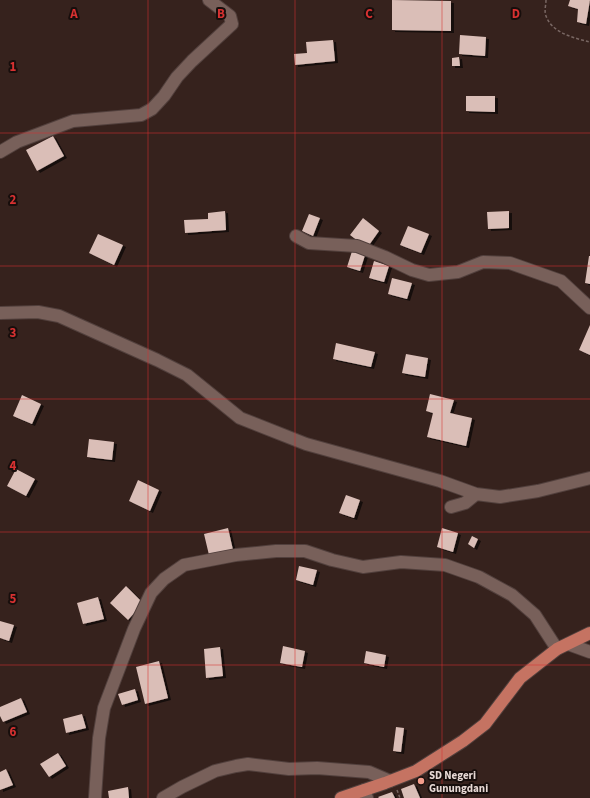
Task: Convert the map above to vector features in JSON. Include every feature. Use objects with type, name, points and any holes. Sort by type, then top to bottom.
[{"type":"main road","points":[[341,798],[366,794],[392,783],[416,771],[458,745],[485,724],[520,678],[538,662],[563,646],[590,633]]},
{"type":"street","points":[[0,152],[17,142],[73,121],[141,115],[152,109],[182,72],[232,24],[230,16],[213,1]]},
{"type":"street","points":[[296,236],[309,243],[357,246],[412,270],[429,275],[458,272],[483,262],[510,263],[561,282],[590,308]]},
{"type":"street","points":[[0,314],[38,312],[59,316],[187,375],[240,418],[306,444],[440,481],[476,494],[500,497],[538,491],[590,478]]},
{"type":"street","points":[[451,507],[465,503],[476,494]]},
{"type":"street","points":[[95,798],[99,738],[104,708],[134,629],[151,592],[164,579],[184,565],[236,555],[276,551],[305,551],[332,560],[363,567],[401,562],[445,565],[479,577],[512,595],[535,615],[563,646],[590,652]]},
{"type":"street","points":[[163,798],[215,771],[248,764],[266,768],[317,768],[369,772],[392,783]]},
{"type":"path","points":[[546,0],[546,15],[553,28],[575,38],[590,42]]},
{"type":"path","points":[[392,783],[400,798]]},
{"type":"building","points":[[392,0],[451,1],[451,31],[392,30]]},
{"type":"building","points":[[570,0],[590,0],[586,24],[577,22],[578,9],[568,6]]},
{"type":"building","points":[[460,35],[486,37],[485,56],[459,54]]},
{"type":"building","points":[[333,40],[335,61],[295,65],[294,54],[307,53],[306,42]]},
{"type":"building","points":[[459,57],[460,66],[452,66],[452,58]]},
{"type":"building","points":[[466,96],[495,96],[495,112],[466,111]]},
{"type":"building","points":[[53,136],[64,156],[37,171],[26,150]]},
{"type":"building","points":[[225,211],[226,230],[185,233],[184,220],[208,219],[208,213]]},
{"type":"building","points":[[509,211],[509,228],[488,229],[487,212]]},
{"type":"building","points":[[309,214],[320,218],[313,236],[302,231]]},
{"type":"building","points":[[363,218],[379,231],[367,248],[350,235]]},
{"type":"building","points":[[408,226],[429,234],[421,253],[400,245]]},
{"type":"building","points":[[98,234],[123,245],[114,265],[89,253]]},
{"type":"building","points":[[353,248],[366,252],[360,271],[347,267]]},
{"type":"building","points":[[590,256],[590,284],[585,283]]},
{"type":"building","points":[[374,261],[389,266],[384,282],[369,278]]},
{"type":"building","points":[[392,278],[412,283],[407,299],[388,294]]},
{"type":"building","points":[[590,325],[590,355],[579,350]]},
{"type":"building","points":[[336,343],[375,352],[371,367],[333,359]]},
{"type":"building","points":[[406,354],[428,358],[425,377],[402,373]]},
{"type":"building","points":[[430,394],[454,400],[450,413],[472,418],[466,446],[427,437],[433,413],[426,411]]},
{"type":"building","points":[[22,395],[41,404],[32,424],[13,416]]},
{"type":"building","points":[[89,439],[114,442],[112,460],[87,457]]},
{"type":"building","points":[[16,469],[35,479],[26,496],[7,486]]},
{"type":"building","points":[[138,480],[159,490],[150,511],[129,501]]},
{"type":"building","points":[[346,495],[360,500],[354,518],[339,513]]},
{"type":"building","points":[[228,528],[233,550],[209,555],[204,534]]},
{"type":"building","points":[[442,528],[458,533],[453,552],[437,547]]},
{"type":"building","points":[[472,536],[478,539],[474,548],[468,544]]},
{"type":"building","points":[[299,566],[317,570],[313,585],[296,580]]},
{"type":"building","points":[[126,586],[143,603],[128,620],[110,603]]},
{"type":"building","points":[[98,597],[104,619],[83,624],[77,603]]},
{"type":"building","points":[[0,621],[14,625],[9,641],[0,638]]},
{"type":"building","points":[[283,646],[305,651],[302,667],[280,663]]},
{"type":"building","points":[[220,647],[223,676],[206,678],[204,649]]},
{"type":"building","points":[[366,651],[386,655],[384,667],[364,663]]},
{"type":"building","points":[[159,661],[168,698],[145,704],[136,667]]},
{"type":"building","points":[[135,689],[138,700],[122,705],[118,694]]},
{"type":"building","points":[[21,698],[27,712],[3,722],[0,716],[0,707]]},
{"type":"building","points":[[82,714],[86,728],[66,733],[63,719]]},
{"type":"building","points":[[396,727],[404,728],[401,752],[393,751]]},
{"type":"building","points":[[58,753],[66,766],[49,777],[40,764]]},
{"type":"building","points":[[6,769],[13,785],[0,790],[0,772]]},
{"type":"building","points":[[414,784],[420,798],[404,798],[401,789]]},
{"type":"building","points":[[128,787],[129,798],[109,798],[108,791]]},
{"type":"building","points":[[392,792],[395,798],[378,797]]},
{"type":"place","name":"SD Negeri Gunungdani","points":[[421,781]]}]
